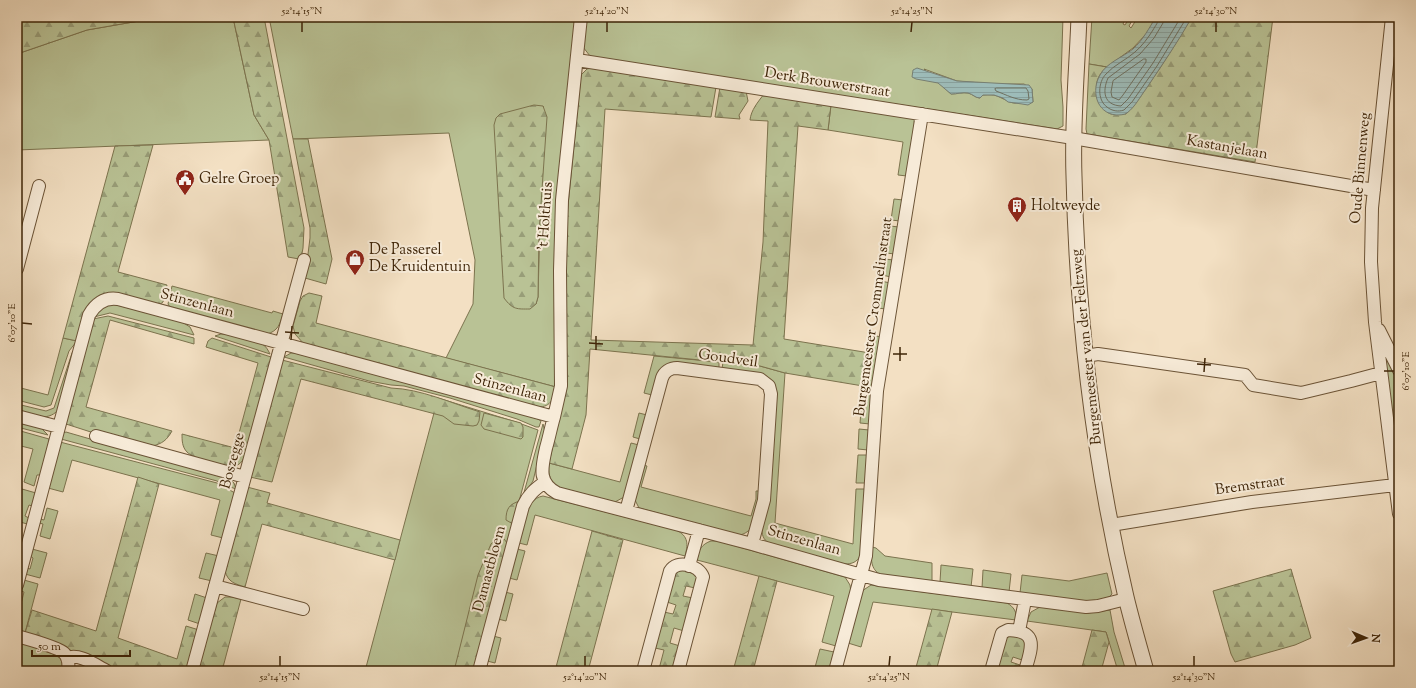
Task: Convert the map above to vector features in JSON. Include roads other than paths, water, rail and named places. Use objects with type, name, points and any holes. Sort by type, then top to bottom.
[{"type":"street","name":"'t Holthuis","points":[[554,417],[561,386],[560,235],[581,17]]},
{"type":"street","name":"Burgemeester van der Feltzweg","points":[[1079,17],[1073,138],[1076,229],[1081,309],[1096,441],[1110,525],[1126,599],[1146,671]]},
{"type":"street","name":"Oude Binnenweg","points":[[1392,17],[1374,190],[1371,226],[1371,262],[1375,322],[1399,514]]},
{"type":"street","name":"Derk Brouwerstraat","points":[[577,60],[1073,138]]},
{"type":"street","name":"Burgemeester Crommelinstraat","points":[[835,671],[867,549],[878,386],[922,114]]},
{"type":"street","name":"Kastanjelaan","points":[[1073,138],[1374,190]]},
{"type":"street","points":[[18,261],[39,186]]},
{"type":"street","name":"Boszegge","points":[[192,671],[304,260]]},
{"type":"street","name":"Stinzenlaan","points":[[17,585],[89,315],[94,307],[105,300],[118,299],[554,417],[542,467],[542,475],[549,488],[557,493],[752,544],[889,582],[1025,600],[1092,607],[1126,599]]},
{"type":"street","name":"Oude Binnenweg","points":[[1375,322],[1399,370]]},
{"type":"street","points":[[1086,356],[1098,354],[1245,375],[1253,385],[1301,392],[1381,373]]},
{"type":"street","name":"Goudveil","points":[[626,511],[664,374],[677,368],[760,379],[769,386],[771,394],[764,500],[752,544]]},
{"type":"street","points":[[17,416],[59,427]]},
{"type":"street","points":[[96,436],[245,478]]},
{"type":"street","name":"Damastbloem","points":[[479,671],[523,506],[533,491],[545,482]]},
{"type":"street","name":"Bremstraat","points":[[1110,525],[1252,502],[1395,485]]},
{"type":"street","points":[[689,566],[699,530]]},
{"type":"street","points":[[643,671],[670,571],[678,564],[700,570],[703,577],[678,671]]},
{"type":"street","points":[[215,586],[303,609]]},
{"type":"street","points":[[1019,632],[1025,600]]},
{"type":"street","points":[[991,671],[1002,633],[1008,630],[1019,632],[1028,636],[1032,642],[1025,671]]},
{"type":"street","points":[[17,636],[58,650],[64,654],[69,662],[68,671]]},
{"type":"street","points":[[67,658],[73,656],[78,657],[107,671]]},
{"type":"water","points":[[1156,17],[1192,17],[1170,53],[1132,108],[1123,115],[1109,113],[1104,110],[1097,100],[1097,81],[1106,67],[1137,45],[1146,34]]},
{"type":"water","points":[[917,68],[957,81],[1029,85],[1032,89],[1033,102],[1028,105],[1008,102],[1003,98],[994,95],[983,95],[980,98],[968,93],[951,94],[938,83],[912,77],[913,70]]},
{"type":"place","name":"Gelre Groep","points":[[185,196]]},
{"type":"place","name":"Holtweyde","points":[[1017,223]]},
{"type":"place","name":"De Passerel De Kruidentuin","points":[[355,276]]}]
